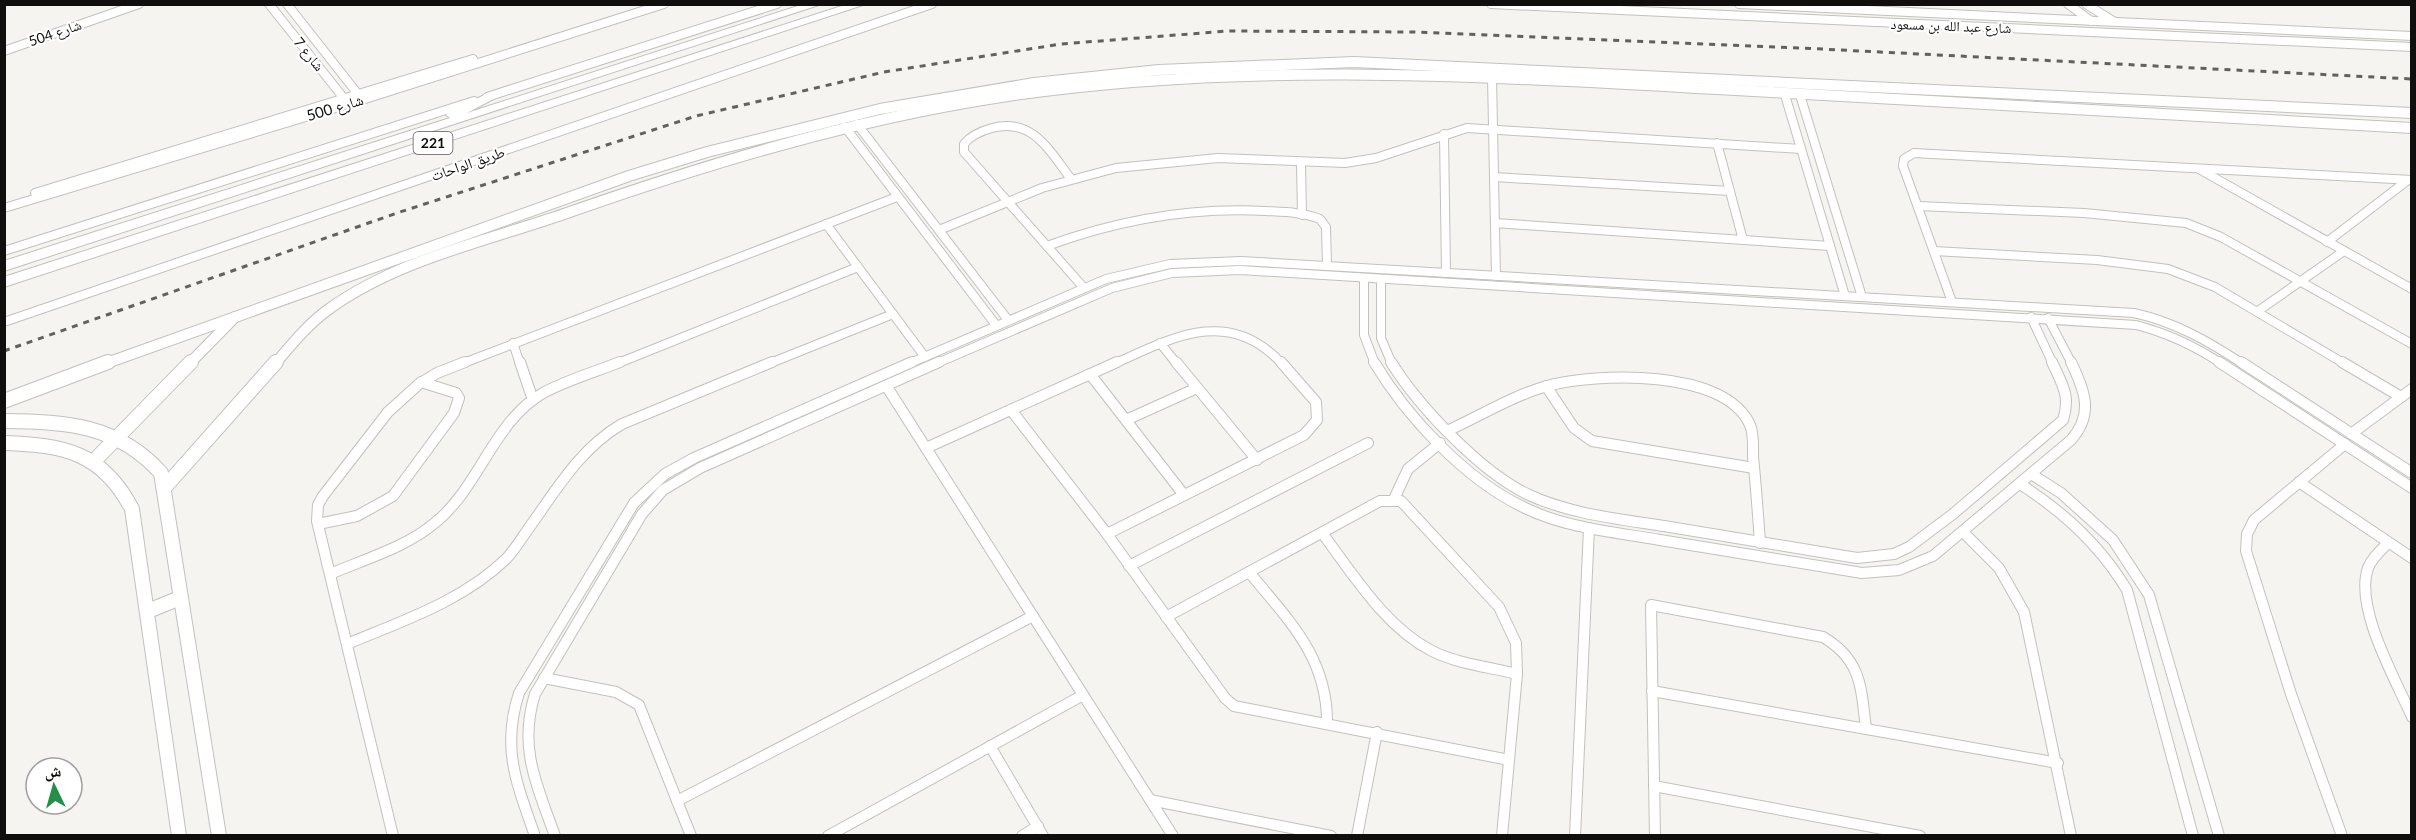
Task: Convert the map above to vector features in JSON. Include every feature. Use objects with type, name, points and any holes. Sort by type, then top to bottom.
[{"type":"highway","name":"221","points":[[4,266],[817,4]]},
{"type":"highway","name":"طريق الواحات","points":[[4,282],[861,4]]},
{"type":"highway","points":[[388,144],[495,95]]},
{"type":"street","name":"شارع 504","points":[[4,49],[125,4]]},
{"type":"street","name":"شارع 504","points":[[4,49],[140,4]]},
{"type":"street","name":"شارع 7","points":[[269,4],[346,101]]},
{"type":"street","name":"شارع 7","points":[[287,4],[360,97]]},
{"type":"street","name":"شارع 500","points":[[360,97],[644,4]]},
{"type":"street","name":"شارع 500","points":[[4,202],[260,128],[664,4]]},
{"type":"street","name":"221","points":[[4,251],[777,4]]},
{"type":"street","name":"طريق الواحات","points":[[4,322],[932,4]]},
{"type":"street","name":"شارع عبد الله بن مسعود","points":[[1491,4],[2412,47]]},
{"type":"street","name":"شارع عبد الله بن مسعود","points":[[1739,4],[2412,36]]},
{"type":"street","points":[[2068,4],[2091,21]]},
{"type":"street","points":[[2086,4],[2115,22]]},
{"type":"street","points":[[1808,9],[1812,20]]},
{"type":"street","points":[[2241,29],[2251,41]]},
{"type":"street","points":[[4,401],[238,314],[629,176],[707,152],[826,121],[923,101],[1034,83],[1159,70],[1343,62],[1492,77],[1800,96],[2412,128]]},
{"type":"street","points":[[165,487],[314,322],[357,292],[405,270],[686,173],[845,127],[938,108],[1073,88],[1258,75],[1421,70],[1997,93],[2412,113]]},
{"type":"street","points":[[1492,77],[1496,276]]},
{"type":"street","points":[[1997,93],[2004,106]]},
{"type":"street","points":[[1785,95],[1845,296]]},
{"type":"street","points":[[1800,96],[1862,297]]},
{"type":"street","points":[[857,124],[1008,320]]},
{"type":"street","points":[[1071,178],[1025,126],[1007,124],[971,136],[964,144],[964,152],[1083,288]]},
{"type":"street","points":[[845,127],[996,325]]},
{"type":"street","points":[[939,230],[1071,178],[1138,165],[1179,160],[1261,160],[1301,164],[1364,161],[1467,128],[1801,149]]},
{"type":"street","points":[[1444,134],[1446,273]]},
{"type":"street","points":[[1717,143],[1743,240]]},
{"type":"street","points":[[1952,302],[1903,166],[1907,156],[1919,152],[2410,180]]},
{"type":"street","points":[[1301,164],[1302,215]]},
{"type":"street","points":[[2196,168],[2411,288]]},
{"type":"street","name":"شارع 500","points":[[4,208],[110,173]]},
{"type":"street","points":[[1494,177],[1730,191]]},
{"type":"street","points":[[2327,242],[2410,180]]},
{"type":"street","points":[[393,836],[318,524],[316,513],[323,496],[400,399],[421,382],[513,343],[897,197]]},
{"type":"street","points":[[1918,206],[2104,214],[2186,223],[2221,237],[2412,344]]},
{"type":"street","points":[[1047,246],[1099,227],[1154,215],[1227,210],[1302,215],[1314,217],[1324,223],[1327,266]]},
{"type":"street","points":[[826,224],[925,357]]},
{"type":"street","points":[[1495,224],[1830,246]]},
{"type":"street","points":[[1934,251],[2151,265],[2192,277],[2258,310],[2401,397]]},
{"type":"street","points":[[2258,310],[2344,251]]},
{"type":"street","points":[[400,257],[405,270]]},
{"type":"street","points":[[535,836],[508,751],[507,732],[511,713],[519,693],[634,503],[665,474],[694,458],[996,325],[1083,288],[1136,270],[1202,261],[1327,266],[2134,313],[2179,326],[2227,353],[2411,471]]},
{"type":"street","points":[[330,574],[416,535],[436,523],[452,506],[520,411],[533,399],[554,387],[858,267]]},
{"type":"street","points":[[555,836],[525,744],[528,711],[544,678],[642,514],[663,490],[700,468],[1048,314],[1122,285],[1172,273],[1240,270],[2117,322],[2156,330],[2186,342],[2412,488]]},
{"type":"street","points":[[1364,278],[1365,340],[1371,358],[1394,394],[1440,443],[1489,485],[1519,505],[1565,523],[1590,528],[1862,573],[1894,572],[1916,566],[1963,532],[2020,484],[2071,440],[2083,425],[2087,408],[2084,390],[2048,318]]},
{"type":"street","points":[[1381,279],[1381,340],[1410,389],[1447,431],[1525,492],[1556,505],[1590,514],[1837,556],[1877,558],[1909,547],[1953,514],[2063,420],[2068,405],[2064,388],[2031,317]]},
{"type":"street","points":[[1041,306],[1048,314]]},
{"type":"street","points":[[94,460],[238,314]]},
{"type":"street","points":[[347,644],[437,606],[497,569],[509,556],[578,459],[605,434],[684,398],[893,314]]},
{"type":"street","points":[[926,448],[1160,343],[1202,330],[1239,332],[1269,349],[1310,394],[1318,411],[1312,428],[1257,460],[1107,534]]},
{"type":"street","points":[[513,343],[533,399]]},
{"type":"street","points":[[1160,343],[1257,460]]},
{"type":"street","points":[[2216,360],[2227,353]]},
{"type":"street","points":[[1090,374],[1184,495]]},
{"type":"street","points":[[1447,431],[1546,386],[1583,379],[1632,378],[1704,389],[1734,403],[1744,414],[1751,427],[1760,543]]},
{"type":"street","points":[[318,524],[357,516],[393,496],[454,413],[459,399],[456,393],[421,382]]},
{"type":"street","points":[[1546,386],[1574,428],[1592,441],[1754,468]]},
{"type":"street","points":[[887,387],[1173,836]]},
{"type":"street","points":[[1125,420],[1197,388]]},
{"type":"street","points":[[2351,434],[2412,388]]},
{"type":"street","points":[[1011,410],[1107,534],[1225,698],[1234,706],[1327,722],[1509,760]]},
{"type":"street","points":[[789,417],[795,427]]},
{"type":"street","points":[[4,421],[38,420],[76,425],[116,438],[134,445],[151,459],[161,473],[219,836]]},
{"type":"street","points":[[1129,566],[1368,442]]},
{"type":"street","points":[[4,443],[51,446],[94,460],[124,489],[132,509],[179,836]]},
{"type":"street","points":[[1394,499],[1405,473],[1440,443]]},
{"type":"street","points":[[2342,836],[2284,673],[2246,551],[2247,534],[2254,520],[2345,444]]},
{"type":"street","points":[[2031,474],[2070,501],[2113,540],[2149,595],[2219,836]]},
{"type":"street","points":[[2298,482],[2412,558]]},
{"type":"street","points":[[2020,484],[2072,520],[2095,542],[2113,565],[2127,590],[2193,836]]},
{"type":"street","points":[[1166,617],[1380,501],[1394,499],[1407,506],[1499,608],[1516,643],[1517,674],[1502,836]]},
{"type":"street","points":[[1575,836],[1590,528]]},
{"type":"street","points":[[1963,532],[2002,569],[2015,590],[2031,641],[2058,763],[2071,836]]},
{"type":"street","points":[[1322,533],[1396,623],[1419,643],[1447,657],[1517,674]]},
{"type":"street","points":[[2388,543],[2375,556],[2367,573],[2365,592],[2370,617],[2412,717]]},
{"type":"street","points":[[598,562],[612,566]]},
{"type":"street","points":[[1249,573],[1316,659],[1327,689],[1327,722]]},
{"type":"street","points":[[148,611],[180,598]]},
{"type":"street","points":[[1655,836],[1651,605],[1823,637],[1834,642],[1844,650],[1857,667],[1866,729]]},
{"type":"street","points":[[677,801],[1033,615]]},
{"type":"street","points":[[544,678],[616,692],[639,705],[644,712],[691,836]]},
{"type":"street","points":[[1652,692],[2058,763]]},
{"type":"street","points":[[832,835],[1083,695]]},
{"type":"street","points":[[1357,836],[1377,732]]},
{"type":"street","points":[[990,746],[1040,831],[1022,836]]},
{"type":"street","points":[[1654,786],[1920,836]]},
{"type":"street","points":[[523,800],[540,791]]},
{"type":"street","points":[[1150,800],[1331,836]]},
{"type":"railway","points":[[4,351],[397,213],[696,116],[884,72],[1061,44],[1228,31],[1413,32],[1801,48],[2412,79]]}]
